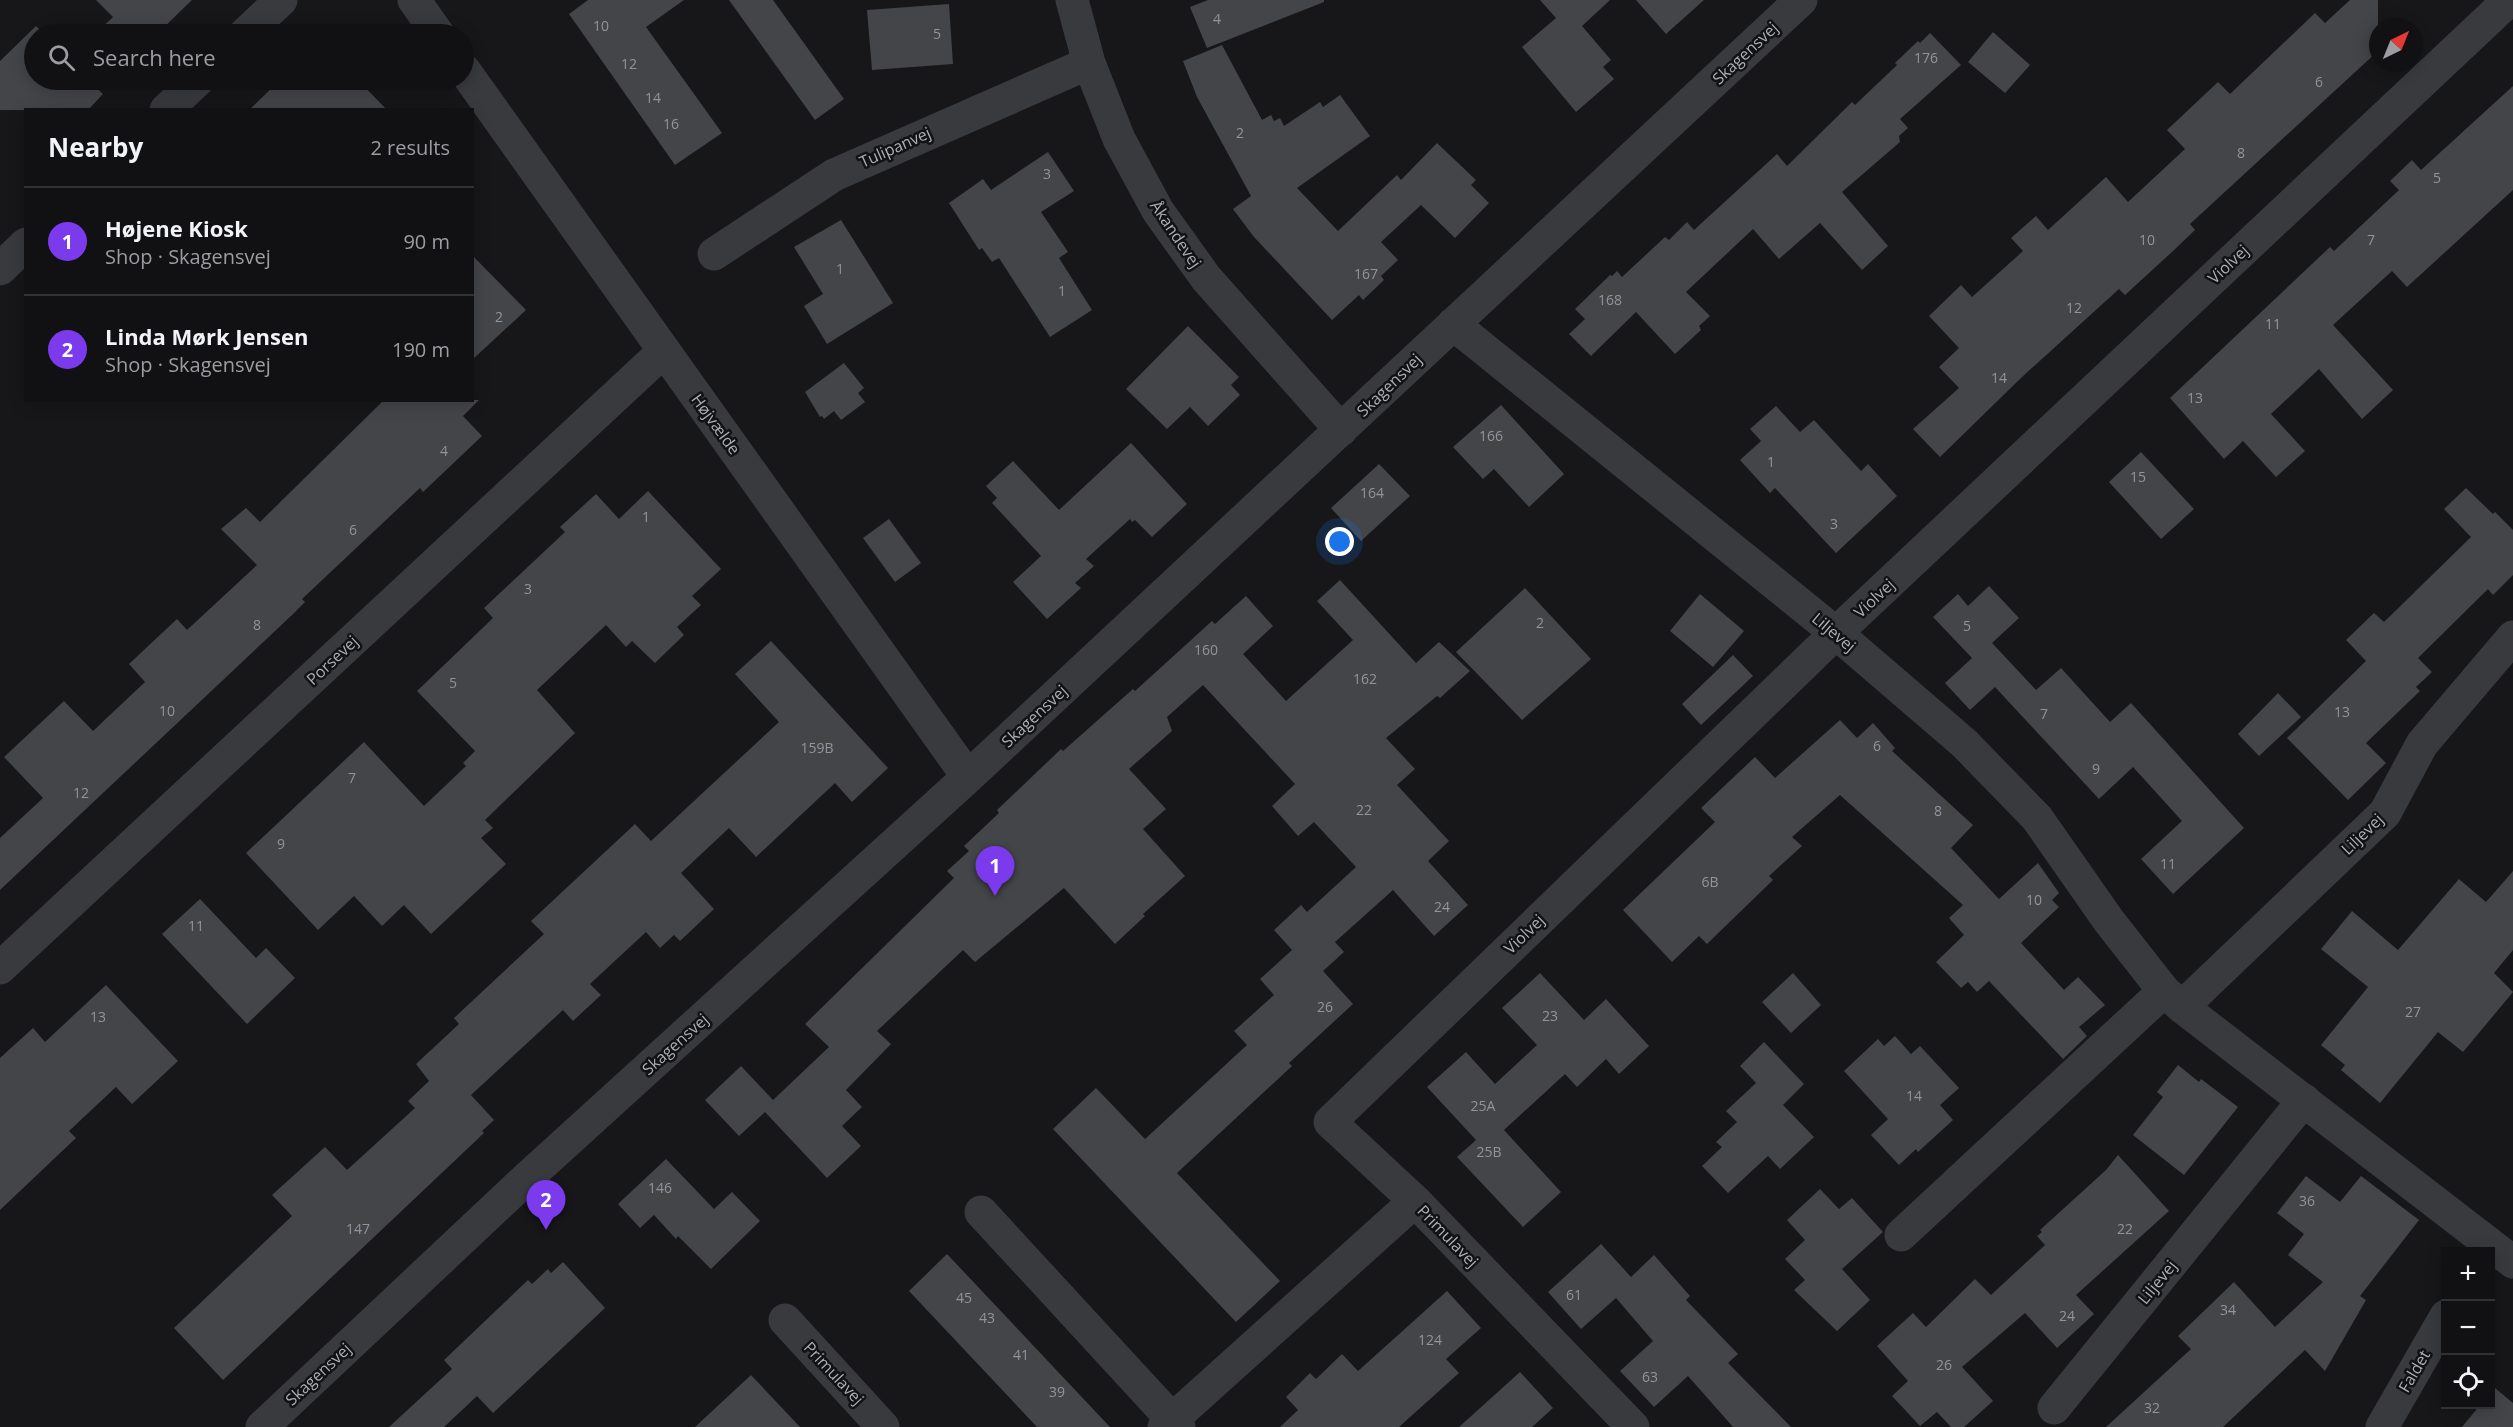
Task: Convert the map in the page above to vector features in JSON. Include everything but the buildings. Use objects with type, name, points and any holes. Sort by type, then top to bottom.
[{"type":"street","points":[[256,24],[281,0]]},
{"type":"street","points":[[414,0],[431,24]]},
{"type":"street","name":"Åkandevej","points":[[1072,0],[1089,63],[1119,139],[1158,211],[1206,278],[1341,430]]},
{"type":"street","name":"Skagensvej","points":[[262,1427],[535,1171],[968,777],[1801,0]]},
{"type":"street","name":"Violvej","points":[[1415,1201],[1330,1122],[1836,633],[2509,0]]},
{"type":"street","name":"Tulipanvej","points":[[714,254],[834,175],[1089,63]]},
{"type":"street","name":"Højvælde","points":[[474,84],[968,777]]},
{"type":"street","points":[[168,108],[187,90]]},
{"type":"street","points":[[0,268],[24,246]]},
{"type":"street","name":"Liljevej","points":[[1453,324],[1836,633],[1964,742],[2037,818],[2109,921],[2173,999],[2304,1100],[2485,1246],[2513,1262]]},
{"type":"street","name":"Porsevej","points":[[0,968],[664,351]]},
{"type":"street","name":"Liljevej","points":[[1901,1235],[2385,813],[2422,744],[2513,637]]},
{"type":"street","name":"Liljevej","points":[[2054,1408],[2304,1100]]},
{"type":"street","name":"Primulavej","points":[[981,1212],[1172,1424],[1415,1201],[1633,1427]]},
{"type":"street","name":"Primulavej","points":[[784,1320],[884,1427]]},
{"type":"street","name":"Faldet","points":[[2382,1427],[2441,1323]]},
{"type":"place","name":"Højene Kiosk","points":[[995,896]]},
{"type":"place","name":"Linda Mørk Jensen","points":[[546,1230]]}]
